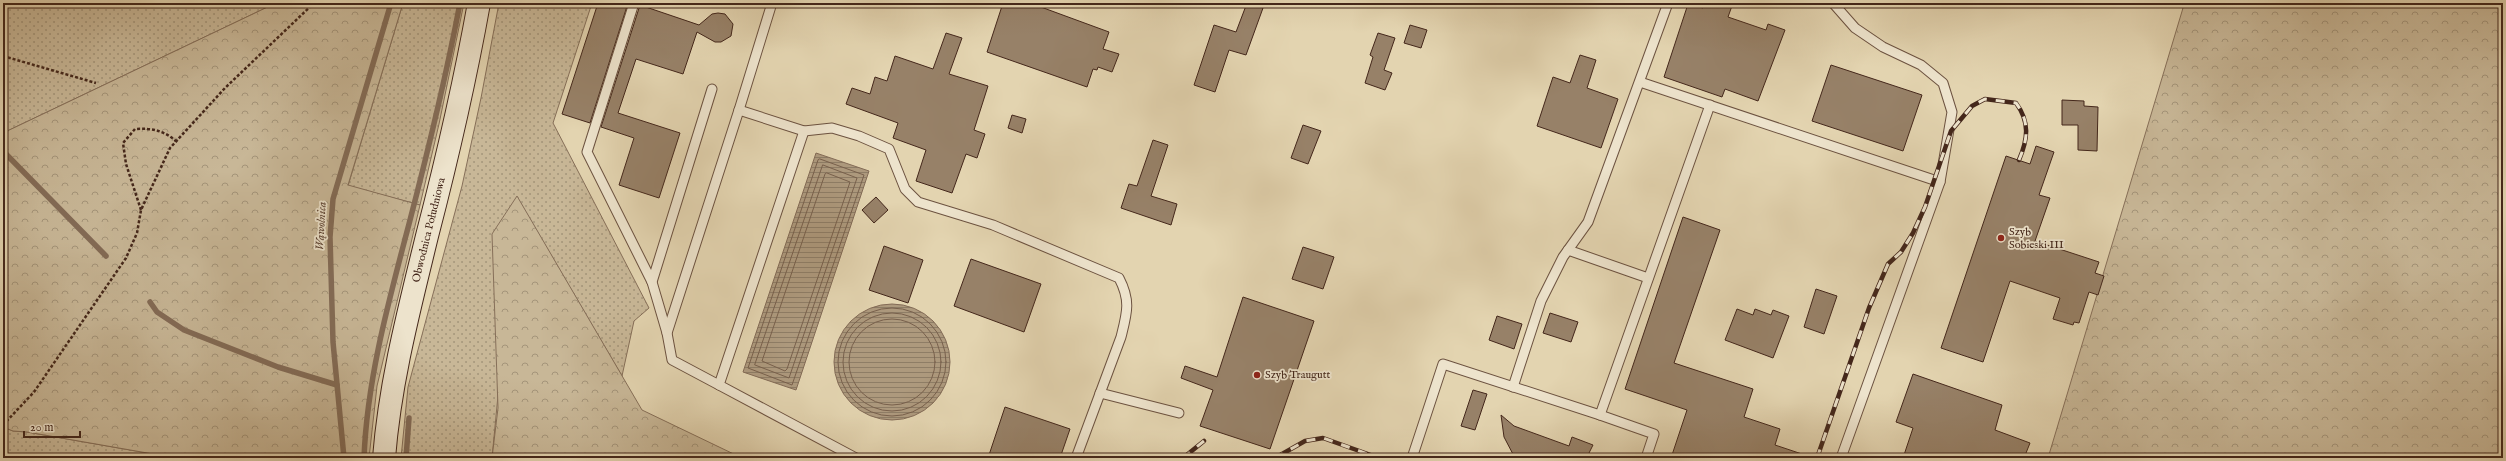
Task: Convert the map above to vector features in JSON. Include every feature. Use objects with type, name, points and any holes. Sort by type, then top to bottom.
[{"type":"main road","name":"Obwodnica Południowa","points":[[384,458],[387,415],[397,359],[467,71],[479,3]]},
{"type":"lane","points":[[634,3],[587,152],[652,282],[667,333],[672,360],[856,458]]},
{"type":"lane","points":[[667,333],[772,3]]},
{"type":"lane","points":[[1513,387],[1541,301],[1568,250],[1588,222],[1668,3]]},
{"type":"lane","points":[[1833,3],[1855,28],[1883,47],[1921,65],[1943,84],[1952,112],[1940,182],[1841,458]]},
{"type":"lane","points":[[1640,82],[1940,182]]},
{"type":"lane","points":[[652,282],[712,89]]},
{"type":"lane","points":[[1600,415],[1710,105]]},
{"type":"lane","points":[[739,110],[804,131],[832,128],[859,136],[889,149],[906,189],[918,202],[993,225],[1119,278],[1127,294],[1126,317],[1121,337],[1076,458]]},
{"type":"lane","points":[[719,385],[804,131]]},
{"type":"lane","points":[[1568,250],[1648,278]]},
{"type":"lane","points":[[1412,458],[1443,364],[1654,434],[1646,458]]},
{"type":"lane","points":[[1100,393],[1179,413]]},
{"type":"path","points":[[3,425],[34,392],[126,258],[137,233],[141,210],[170,148],[225,88],[314,3]]},
{"type":"path","points":[[3,56],[96,83]]},
{"type":"path","points":[[141,210],[126,164],[123,143],[135,129],[152,128],[168,134],[176,141]]},
{"type":"green space","points":[[3,3],[276,3],[3,133]]},
{"type":"green space","points":[[276,3],[403,3],[348,185],[420,205],[377,386],[369,458],[176,458],[27,432],[13,431],[3,427],[3,133]]},
{"type":"green space","points":[[403,3],[464,3],[439,124],[420,205],[348,186]]},
{"type":"green space","points":[[499,3],[592,3],[553,123],[649,308],[634,321],[622,376],[517,197],[492,458],[401,458],[408,387],[462,186]]},
{"type":"green space","points":[[2172,3],[2503,3],[2503,458],[2048,458],[2183,8]]},
{"type":"green space","points":[[517,196],[642,410],[742,458],[492,458],[498,408],[492,234]]},
{"type":"green space","points":[[3,427],[13,431],[27,432],[176,458],[3,458]]},
{"type":"water","points":[[816,153],[869,171],[796,390],[743,372]]},
{"type":"water","points":[[892,304],[903,305],[914,309],[933,321],[945,340],[949,351],[949,373],[945,384],[933,403],[914,415],[903,419],[892,420],[881,419],[870,415],[851,403],[839,384],[835,373],[834,362],[835,351],[839,340],[851,321],[870,309],[881,305]]},
{"type":"building","points":[[598,3],[628,3],[590,123],[562,114]]},
{"type":"building","points":[[1003,3],[1030,3],[1109,32],[1103,49],[1119,54],[1112,72],[1098,67],[1097,70],[1093,69],[1087,87],[987,52]]},
{"type":"building","points":[[1247,3],[1263,8],[1246,55],[1229,50],[1215,92],[1194,85],[1214,25],[1236,32]]},
{"type":"building","points":[[1704,3],[1733,3],[1728,17],[1766,30],[1768,24],[1785,30],[1758,101],[1725,89],[1722,97],[1664,77],[1688,4],[1703,8]]},
{"type":"building","points":[[640,5],[699,25],[712,14],[725,14],[733,24],[731,36],[721,42],[715,42],[697,32],[683,74],[636,59],[618,113],[680,133],[659,198],[619,185],[634,138],[601,127]]},
{"type":"building","points":[[1410,25],[1427,30],[1421,48],[1404,43]]},
{"type":"building","points":[[946,33],[962,38],[949,74],[988,86],[974,130],[985,134],[977,158],[966,154],[952,193],[916,181],[926,150],[893,138],[898,123],[846,104],[852,88],[870,94],[875,77],[887,81],[895,56],[933,69]]},
{"type":"building","points":[[1378,33],[1395,38],[1384,70],[1392,73],[1385,90],[1365,83],[1373,57],[1370,55]]},
{"type":"building","points":[[1580,55],[1596,60],[1587,88],[1618,99],[1601,148],[1537,126],[1553,77],[1570,83]]},
{"type":"building","points":[[1831,65],[1922,95],[1903,151],[1812,121]]},
{"type":"building","points":[[2062,100],[2084,101],[2084,106],[2098,107],[2097,151],[2078,150],[2078,125],[2062,125]]},
{"type":"building","points":[[1012,115],[1026,119],[1022,133],[1008,128]]},
{"type":"building","points":[[1303,125],[1321,131],[1308,164],[1291,158]]},
{"type":"building","points":[[1153,140],[1168,145],[1151,196],[1177,204],[1171,225],[1121,208],[1129,184],[1137,186]]},
{"type":"building","name":"Szyb Sobieski III","points":[[2036,146],[2054,152],[2039,195],[2050,198],[2035,241],[2099,262],[2095,273],[2104,276],[2098,295],[2089,292],[2079,323],[2074,322],[2073,325],[2053,319],[2060,298],[2010,281],[1983,362],[1941,348],[2006,156],[2030,164]]},
{"type":"building","points":[[876,197],[888,210],[874,223],[862,210]]},
{"type":"building","points":[[1683,217],[1720,230],[1674,363],[1753,389],[1744,417],[1780,429],[1775,445],[1805,455],[1804,458],[1671,458],[1687,410],[1625,389]]},
{"type":"building","points":[[884,246],[923,260],[908,303],[869,290]]},
{"type":"building","points":[[1303,247],[1334,257],[1323,289],[1292,279]]},
{"type":"building","points":[[971,259],[1041,284],[1024,332],[954,306]]},
{"type":"building","points":[[1816,289],[1837,296],[1824,334],[1804,327]]},
{"type":"building","name":"Szyb Traugutt","points":[[1243,297],[1314,321],[1270,449],[1200,426],[1213,390],[1181,378],[1185,366],[1217,377]]},
{"type":"building","points":[[1737,309],[1753,315],[1755,309],[1771,315],[1773,310],[1789,316],[1773,358],[1725,340]]},
{"type":"building","points":[[1550,313],[1578,322],[1571,342],[1543,333]]},
{"type":"building","points":[[1497,316],[1522,324],[1514,349],[1489,340]]},
{"type":"building","points":[[1913,374],[2002,405],[1995,430],[2030,443],[2024,458],[1903,458],[1913,428],[1896,422]]},
{"type":"building","points":[[1473,390],[1487,394],[1475,430],[1461,426]]},
{"type":"building","points":[[1005,407],[1070,429],[1060,458],[988,458]]},
{"type":"building","points":[[1501,415],[1514,426],[1569,446],[1572,437],[1593,445],[1589,453],[1598,456],[1597,458],[1515,458],[1504,437]]},
{"type":"waterway","name":"Wąwolnica","points":[[344,458],[333,342],[330,237],[333,199],[391,3]]},
{"type":"waterway","points":[[364,458],[369,399],[380,340],[436,114],[460,3]]},
{"type":"waterway","points":[[3,151],[106,256]]},
{"type":"waterway","points":[[150,302],[157,312],[184,330],[278,367],[337,385]]},
{"type":"waterway","points":[[406,458],[409,418]]},
{"type":"railway","points":[[1817,458],[1869,308],[1888,264],[1901,252],[1913,233],[1925,207],[1951,131],[1972,106],[1985,99],[2016,103],[2024,117],[2026,131],[2026,138],[2019,160]]},
{"type":"railway","points":[[1275,458],[1305,441],[1323,438],[1379,458]]},
{"type":"railway","points":[[1183,458],[1204,441]]},
{"type":"place","name":"Szyb Sobieski III","points":[[2001,238]]},
{"type":"place","name":"Szyb Traugutt","points":[[1257,375]]}]
